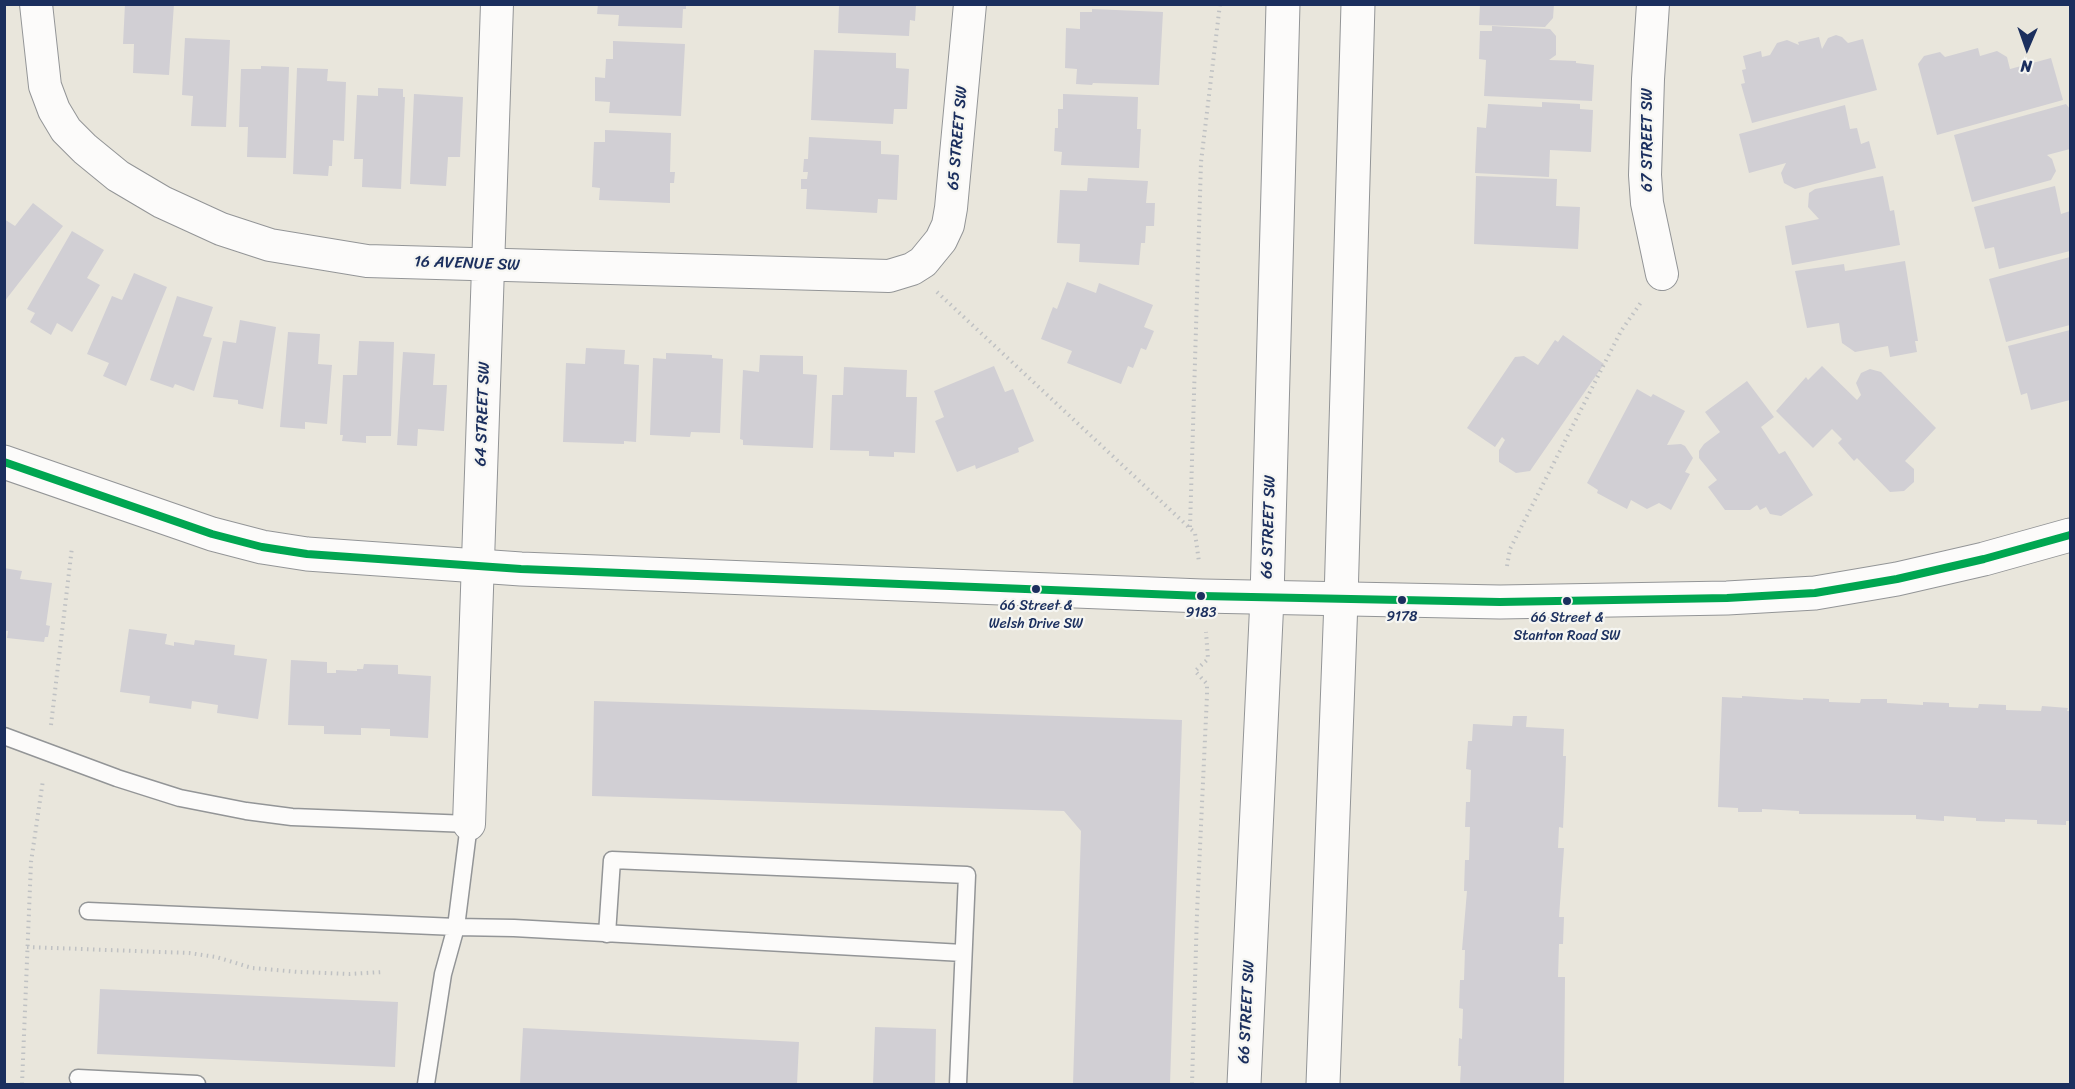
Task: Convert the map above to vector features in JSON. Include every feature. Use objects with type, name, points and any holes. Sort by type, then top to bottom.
[{"type":"main road","name":"66 STREET SW","points":[[1244,1084],[1267,598],[1283,4]]},
{"type":"main road","points":[[1323,1084],[1341,600],[1358,4]]},
{"type":"main road","points":[[4,462],[212,534],[262,547],[307,554],[478,567],[1267,598],[1500,602],[1727,598],[1815,593],[1897,579],[1973,562],[2070,535]]},
{"type":"street","name":"16 AVENUE SW","points":[[36,4],[43,76],[54,110],[66,130],[118,176],[162,202],[221,229],[270,244],[357,259],[488,265],[889,276],[917,266]]},
{"type":"street","name":"64 STREET SW","points":[[469,824],[497,4]]},
{"type":"street","name":"65 STREET SW","points":[[917,266],[941,240],[948,225],[970,4]]},
{"type":"street","name":"67 STREET SW","points":[[1653,4],[1645,175],[1647,203],[1662,274]]},
{"type":"lane","points":[[4,736],[180,798],[246,811],[292,817],[469,824],[456,927],[443,974],[426,1084]]},
{"type":"lane","points":[[607,934],[612,860],[967,875],[958,1084]]},
{"type":"lane","points":[[88,910],[514,928],[963,953]]},
{"type":"lane","points":[[78,1078],[197,1084]]},
{"type":"path","points":[[1190,528],[1201,162],[1220,4]]},
{"type":"path","points":[[917,266],[1196,533]]},
{"type":"path","points":[[1500,602],[1510,549],[1621,331],[1662,274]]},
{"type":"path","points":[[22,1084],[31,862],[48,753],[72,547]]},
{"type":"path","points":[[1192,1084],[1197,901],[1207,695],[1207,684],[1195,671],[1208,659]]},
{"type":"path","points":[[27,948],[189,953],[216,957],[252,968],[349,974],[383,972]]},
{"type":"building","points":[[125,4],[174,4],[169,75],[133,73],[134,44],[123,44]]},
{"type":"building","points":[[598,4],[686,4],[686,9],[683,9],[682,28],[618,26],[619,15],[597,14]]},
{"type":"building","points":[[1480,4],[1554,4],[1553,18],[1545,27],[1479,25]]},
{"type":"building","points":[[839,5],[916,5],[915,21],[910,20],[909,36],[838,33]]},
{"type":"building","points":[[1092,9],[1163,12],[1159,85],[1076,84],[1077,69],[1065,68],[1066,28],[1080,29],[1080,12],[1092,12]]},
{"type":"building","points":[[1492,26],[1550,29],[1556,36],[1556,55],[1549,60],[1576,61],[1576,63],[1594,65],[1592,101],[1484,96],[1486,60],[1479,59],[1480,31],[1492,31]]},
{"type":"building","points":[[1836,35],[1848,43],[1863,39],[1877,90],[1752,123],[1741,84],[1745,83],[1742,70],[1746,69],[1743,56],[1761,51],[1762,57],[1770,55],[1777,43],[1787,40],[1799,45],[1798,42],[1819,37],[1822,49],[1828,38]]},
{"type":"building","points":[[185,38],[230,40],[226,127],[191,126],[193,96],[182,95]]},
{"type":"building","points":[[613,41],[685,44],[681,116],[609,113],[610,102],[595,101],[595,77],[605,78],[606,59],[613,59]]},
{"type":"building","points":[[1978,48],[1980,56],[1997,51],[2007,57],[2010,69],[2051,58],[2063,100],[1937,135],[1918,64],[1924,56],[1940,52],[1945,57]]},
{"type":"building","points":[[814,50],[896,53],[896,68],[909,69],[907,109],[894,109],[893,124],[811,120]]},
{"type":"building","points":[[261,66],[289,67],[286,158],[247,157],[248,127],[239,127],[241,69],[261,69]]},
{"type":"building","points":[[297,68],[328,69],[327,81],[346,82],[344,141],[333,140],[332,166],[329,166],[328,176],[293,174]]},
{"type":"building","points":[[378,88],[403,89],[403,97],[405,97],[401,189],[362,187],[363,159],[354,159],[357,95],[378,96]]},
{"type":"building","points":[[414,94],[463,97],[460,157],[448,157],[446,186],[410,184]]},
{"type":"building","points":[[1063,94],[1138,97],[1137,129],[1141,129],[1139,168],[1061,165],[1062,152],[1054,151],[1055,128],[1058,128],[1058,109],[1063,109]]},
{"type":"building","points":[[1542,102],[1580,104],[1580,109],[1593,110],[1591,152],[1550,150],[1549,177],[1475,173],[1477,127],[1486,128],[1488,104],[1542,107]]},
{"type":"building","points":[[2066,104],[2070,109],[2070,149],[2047,155],[2052,159],[2056,171],[2051,180],[1972,202],[1954,135]]},
{"type":"building","points":[[1845,105],[1850,129],[1857,128],[1861,144],[1869,141],[1876,168],[1795,189],[1784,183],[1781,173],[1786,163],[1749,173],[1739,134]]},
{"type":"building","points":[[605,130],[671,133],[670,172],[675,172],[674,183],[670,183],[670,203],[599,200],[600,188],[592,187],[594,142],[605,142]]},
{"type":"building","points":[[809,137],[881,141],[881,154],[899,155],[897,200],[878,199],[877,213],[806,209],[807,189],[801,189],[801,179],[807,179],[808,172],[803,172],[804,159],[808,159]]},
{"type":"building","points":[[1476,176],[1557,179],[1556,206],[1580,207],[1578,249],[1474,244]]},
{"type":"building","points":[[1883,176],[1890,211],[1894,210],[1900,245],[1792,265],[1785,226],[1819,219],[1808,207],[1809,193],[1815,189]]},
{"type":"building","points":[[1088,178],[1148,181],[1146,203],[1155,203],[1154,226],[1146,226],[1145,243],[1141,243],[1139,265],[1079,262],[1080,244],[1057,243],[1060,190],[1087,191]]},
{"type":"building","points":[[2055,186],[2061,214],[2070,211],[2070,251],[1999,269],[1994,247],[1985,249],[1974,207]]},
{"type":"building","points":[[33,203],[63,226],[4,302],[4,219],[15,226]]},
{"type":"building","points":[[72,231],[104,250],[87,278],[100,285],[72,332],[57,323],[51,335],[30,322],[35,313],[27,309]]},
{"type":"building","points":[[2070,257],[2070,325],[2006,342],[1989,279]]},
{"type":"building","points":[[1905,261],[1918,341],[1915,341],[1917,352],[1890,357],[1888,346],[1855,352],[1842,343],[1839,323],[1807,328],[1795,271],[1844,264],[1845,271]]},
{"type":"building","points":[[134,273],[167,287],[126,386],[103,376],[109,363],[87,354],[112,296],[122,300]]},
{"type":"building","points":[[1067,282],[1096,293],[1099,283],[1153,305],[1144,327],[1154,331],[1146,350],[1141,348],[1133,368],[1128,366],[1121,384],[1067,363],[1072,351],[1041,339],[1053,307],[1057,309]]},
{"type":"building","points":[[177,296],[213,307],[203,336],[212,338],[194,391],[175,384],[173,388],[150,380]]},
{"type":"building","points":[[240,320],[276,327],[263,409],[238,404],[238,400],[213,397],[223,341],[236,343]]},
{"type":"building","points":[[2070,330],[2070,400],[2031,410],[2027,393],[2021,395],[2008,346]]},
{"type":"building","points":[[288,332],[320,334],[318,364],[332,365],[327,424],[305,422],[305,429],[280,427]]},
{"type":"building","points":[[1563,335],[1604,364],[1530,471],[1516,473],[1499,462],[1499,450],[1505,440],[1502,437],[1495,447],[1467,428],[1515,357],[1524,356],[1538,365],[1555,340],[1558,342]]},
{"type":"building","points":[[359,341],[394,342],[391,436],[366,436],[366,443],[342,441],[343,435],[340,435],[343,375],[357,375]]},
{"type":"building","points":[[586,348],[625,350],[624,364],[639,365],[636,442],[624,441],[624,444],[563,442],[566,363],[585,364]]},
{"type":"building","points":[[403,352],[435,354],[433,385],[447,385],[444,431],[418,429],[417,446],[397,445]]},
{"type":"building","points":[[666,353],[712,355],[712,358],[723,359],[720,433],[691,432],[690,437],[650,435],[653,358],[666,359]]},
{"type":"building","points":[[760,355],[803,356],[803,374],[817,375],[813,448],[743,445],[743,440],[740,439],[743,370],[759,372]]},
{"type":"building","points":[[994,366],[1005,392],[1013,389],[1034,441],[1018,448],[1019,452],[976,469],[975,465],[957,472],[935,421],[944,417],[934,391]]},
{"type":"building","points":[[1822,366],[1857,400],[1861,395],[1856,383],[1861,373],[1870,369],[1881,372],[1936,428],[1905,461],[1914,469],[1914,482],[1904,491],[1890,492],[1857,458],[1854,461],[1838,443],[1842,439],[1832,429],[1813,448],[1776,411],[1806,377],[1808,380]]},
{"type":"building","points":[[844,367],[907,370],[906,397],[917,397],[915,453],[894,452],[894,457],[869,456],[869,451],[830,450],[832,395],[843,395]]},
{"type":"building","points":[[1747,381],[1774,417],[1761,427],[1779,454],[1785,451],[1813,495],[1781,516],[1770,514],[1766,507],[1760,510],[1757,505],[1750,510],[1725,510],[1708,487],[1717,480],[1699,458],[1699,451],[1704,444],[1720,432],[1705,412]]},
{"type":"building","points":[[1637,389],[1651,397],[1653,394],[1685,411],[1667,445],[1685,446],[1693,458],[1685,472],[1690,474],[1671,510],[1659,503],[1647,509],[1631,500],[1627,509],[1597,493],[1598,490],[1587,483]]},
{"type":"building","points":[[4,568],[22,571],[20,579],[52,583],[46,625],[50,626],[48,637],[45,637],[44,642],[7,638],[8,631],[4,631]]},
{"type":"building","points":[[129,629],[167,634],[165,644],[174,646],[174,642],[194,645],[195,640],[235,645],[234,655],[267,659],[258,719],[217,713],[218,705],[192,701],[191,709],[149,703],[150,696],[120,692]]},
{"type":"building","points":[[291,660],[327,662],[327,673],[336,673],[336,670],[357,671],[357,669],[363,669],[364,664],[398,665],[398,674],[431,676],[428,738],[390,736],[390,729],[361,728],[361,735],[324,734],[324,726],[288,725]]},
{"type":"building","points":[[1742,696],[1803,700],[1803,698],[1829,699],[1829,702],[1860,703],[1861,699],[1887,699],[1887,703],[1923,705],[1923,702],[1949,703],[1949,707],[1978,708],[1979,704],[2006,705],[2006,710],[2041,711],[2042,706],[2068,708],[2067,711],[2070,711],[2070,821],[2066,821],[2066,825],[2037,824],[2037,820],[1976,821],[1976,818],[1944,816],[1944,821],[1916,819],[1916,815],[1799,814],[1799,811],[1762,809],[1762,812],[1738,812],[1738,808],[1718,807],[1722,697],[1742,698]]},
{"type":"building","points":[[594,701],[1182,720],[1170,1084],[1073,1084],[1081,831],[1064,811],[592,796]]},
{"type":"building","points":[[1513,716],[1527,716],[1526,727],[1564,729],[1563,756],[1566,756],[1563,828],[1559,827],[1558,848],[1564,848],[1559,917],[1564,917],[1563,944],[1559,944],[1558,977],[1565,977],[1564,1084],[1460,1084],[1459,1038],[1462,1039],[1463,1009],[1459,1008],[1460,980],[1464,980],[1465,950],[1462,950],[1467,891],[1464,891],[1465,860],[1469,860],[1470,827],[1465,827],[1466,802],[1470,802],[1471,770],[1466,769],[1468,741],[1472,741],[1473,724],[1512,726]]},
{"type":"building","points":[[100,989],[398,1002],[395,1067],[97,1054]]},
{"type":"building","points":[[875,1027],[936,1029],[935,1084],[873,1084]]},
{"type":"building","points":[[523,1028],[799,1042],[797,1084],[520,1084]]},
{"type":"transit line","points":[[4,462],[212,534],[262,547],[307,554],[521,569],[1202,596],[1500,602],[1727,598],[1815,593],[1897,579],[1984,559],[2070,535]]},
{"type":"place","name":"66 Street & Welsh Drive SW","points":[[1036,589]]},
{"type":"place","name":"9183","points":[[1201,596]]},
{"type":"place","name":"9178","points":[[1402,600]]},
{"type":"place","name":"66 Street & Stanton Road SW","points":[[1567,601]]}]
